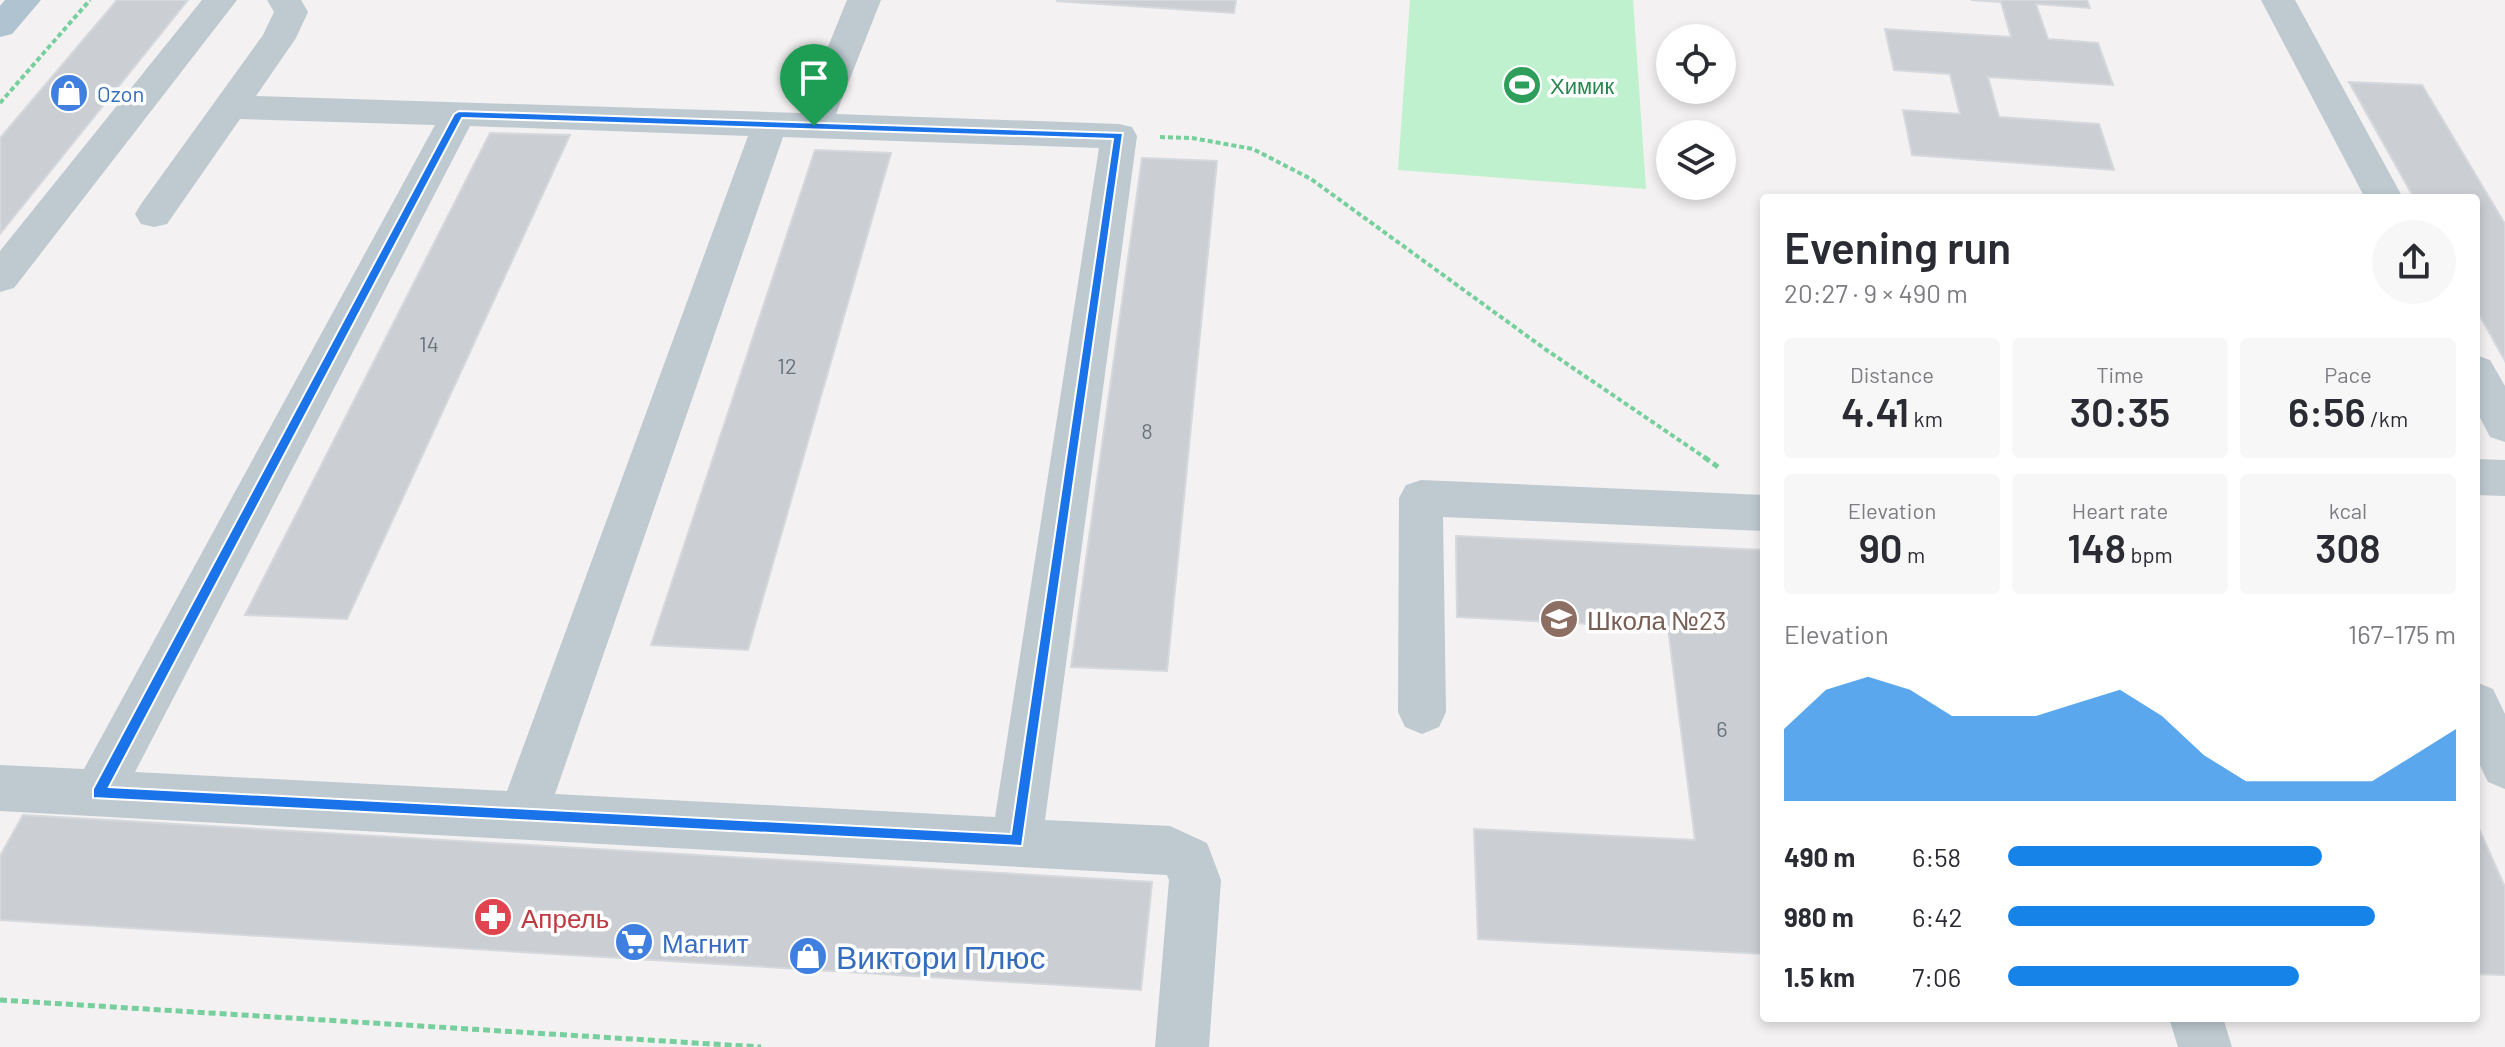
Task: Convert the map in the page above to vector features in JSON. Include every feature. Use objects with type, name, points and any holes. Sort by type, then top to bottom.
[{"type":"main road","points":[[0,26],[24,0]]},
{"type":"lane","points":[[0,278],[220,0]]},
{"type":"lane","points":[[154,214],[279,38],[291,12],[284,0]]},
{"type":"lane","points":[[814,126],[864,0]]},
{"type":"lane","points":[[2278,0],[2382,194]]},
{"type":"lane","points":[[232,107],[1119,136],[1017,841]]},
{"type":"lane","points":[[98,793],[459,114]]},
{"type":"lane","points":[[523,815],[770,124]]},
{"type":"lane","points":[[2480,378],[2505,425]]},
{"type":"lane","points":[[2480,477],[2505,478]]},
{"type":"lane","points":[[1422,712],[1421,498],[1760,513]]},
{"type":"lane","points":[[2480,713],[2505,766]]},
{"type":"lane","points":[[0,788],[1170,851],[1189,860],[1195,880],[1182,1047]]},
{"type":"lane","points":[[2197,1022],[2205,1047]]},
{"type":"path","points":[[0,103],[90,0]]},
{"type":"path","points":[[1119,136],[1192,138],[1253,149],[1311,179],[1545,349],[1725,472]]},
{"type":"path","points":[[0,1000],[761,1047]]},
{"type":"green space","name":"Химик","points":[[1410,0],[1633,0],[1646,189],[1398,170]]},
{"type":"building","points":[[117,0],[188,0],[0,234],[0,138]]},
{"type":"building","points":[[1057,0],[1236,0],[1234,13],[1057,1]]},
{"type":"building","points":[[1971,0],[2087,0],[2090,8],[2036,4],[2048,39],[2098,43],[2113,85],[1988,77],[1999,117],[2099,124],[2114,170],[1912,155],[1903,110],[1960,114],[1950,74],[1894,70],[1885,29],[2011,37],[2001,2]]},
{"type":"building","points":[[2349,82],[2422,85],[2505,224],[2505,361],[2480,316],[2480,194],[2412,194]]},
{"type":"building","points":[[490,133],[570,135],[347,619],[245,615]]},
{"type":"building","points":[[815,150],[891,153],[748,650],[651,645]]},
{"type":"building","points":[[1142,158],[1217,161],[1167,671],[1071,667]]},
{"type":"building","points":[[1456,536],[1760,550],[1760,954],[1478,939],[1474,829],[1695,840],[1668,628],[1457,617]]},
{"type":"building","points":[[23,815],[1152,882],[1141,990],[0,920],[0,856]]},
{"type":"building","points":[[2480,831],[2505,887],[2505,975],[2480,974]]},
{"type":"place","name":"Химик","points":[[1522,85]]},
{"type":"place","name":"Ozon","points":[[69,93]]},
{"type":"place","name":"Школа №23","points":[[1559,619]]},
{"type":"place","name":"Апрель","points":[[493,917]]},
{"type":"place","name":"Магнит","points":[[634,942]]},
{"type":"place","name":"Виктори Плюс","points":[[808,956]]},
{"type":"route","points":[[459,114],[814,126],[1119,136],[1017,841],[98,793],[459,114]]}]
